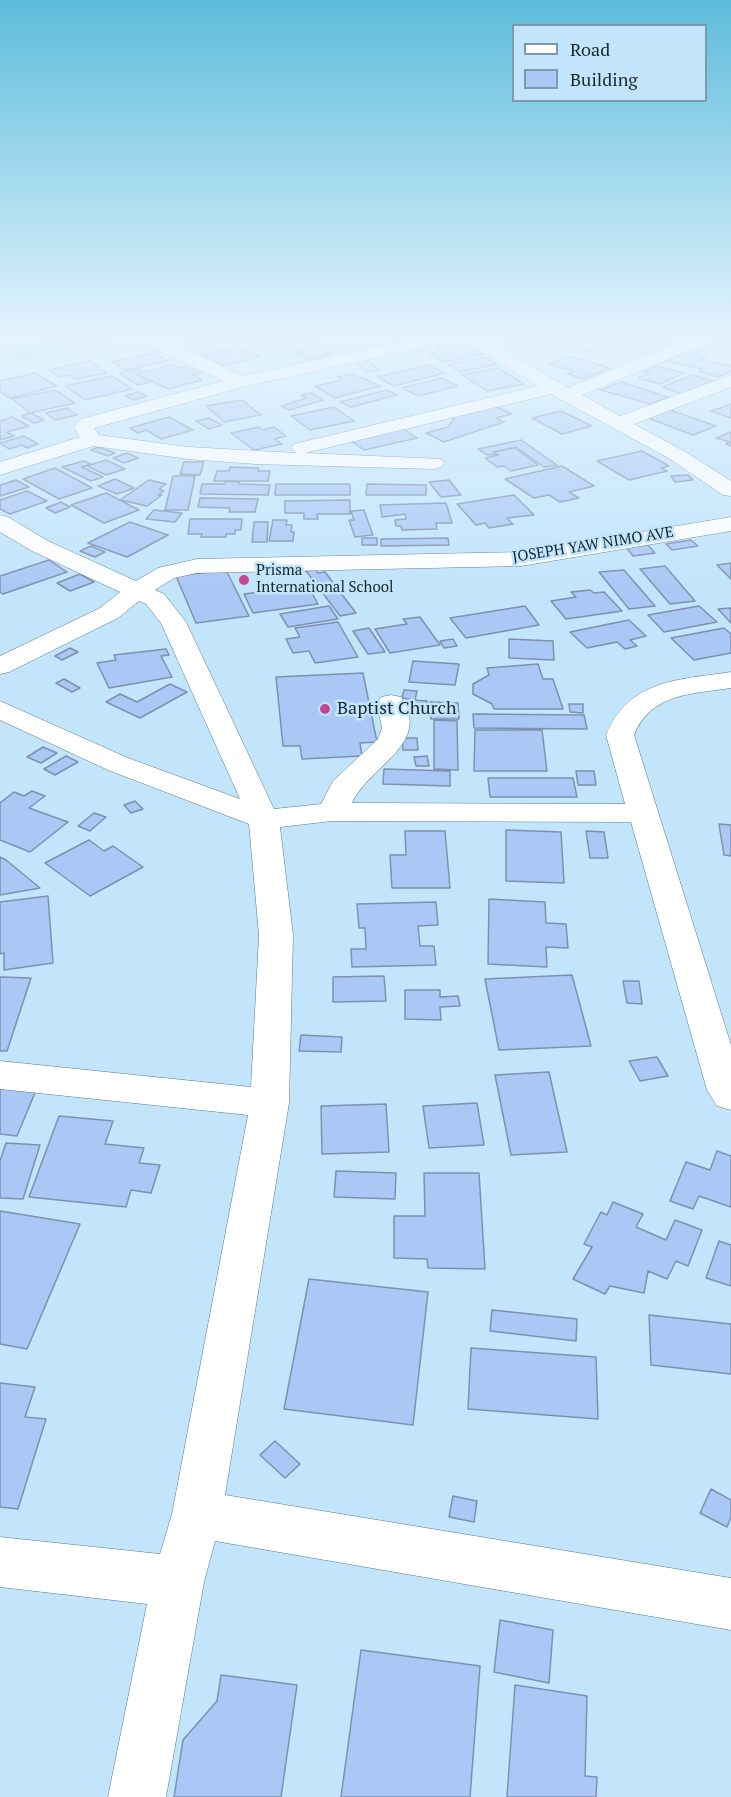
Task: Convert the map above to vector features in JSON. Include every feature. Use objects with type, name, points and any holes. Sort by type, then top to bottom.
[{"type":"street","points":[[92,440],[84,427],[88,423],[100,420]]},
{"type":"street","points":[[256,458],[430,420]]},
{"type":"street","points":[[612,420],[730,488]]},
{"type":"street","points":[[618,423],[626,420]]},
{"type":"street","points":[[0,469],[92,440],[188,453],[256,458],[434,463]]},
{"type":"street","points":[[0,522],[40,546],[155,599],[173,622],[264,819],[276,935],[270,1103],[197,1514],[178,1582],[137,1797]]},
{"type":"street","name":"JOSEPH YAW NIMO AVE","points":[[0,666],[109,613],[136,591],[165,573],[197,566],[521,559],[731,524]]},
{"type":"street","points":[[731,680],[665,691],[651,696],[640,702],[622,724],[620,735],[726,1090],[731,1096]]},
{"type":"street","points":[[332,812],[344,787],[358,771],[379,755],[391,742],[396,728],[391,704]]},
{"type":"street","points":[[0,709],[118,764],[264,819],[332,812],[644,813]]},
{"type":"street","points":[[0,1074],[270,1103]]},
{"type":"street","points":[[197,1514],[731,1604]]},
{"type":"street","points":[[0,1562],[178,1582]]},
{"type":"building","points":[[17,420],[29,426],[7,432],[14,436],[0,440],[0,421]]},
{"type":"building","points":[[28,420],[44,420],[34,423]]},
{"type":"building","points":[[159,420],[174,420],[193,430],[161,439],[146,430],[138,433],[130,428]]},
{"type":"building","points":[[212,420],[222,425],[209,429],[196,421]]},
{"type":"building","points":[[296,420],[354,421],[310,430]]},
{"type":"building","points":[[453,420],[500,420],[504,422],[444,442],[426,433],[448,427]]},
{"type":"building","points":[[535,420],[579,420],[592,426],[562,434]]},
{"type":"building","points":[[653,420],[698,420],[716,426],[693,435]]},
{"type":"building","points":[[259,427],[263,430],[274,427],[286,436],[275,439],[282,444],[254,450],[231,433]]},
{"type":"building","points":[[401,427],[417,438],[364,450],[348,439]]},
{"type":"building","points":[[731,432],[731,446],[726,444],[730,442],[716,438]]},
{"type":"building","points":[[24,436],[38,444],[27,448],[22,445],[9,449],[0,443]]},
{"type":"building","points":[[521,440],[557,465],[544,467],[516,447],[487,455],[478,449]]},
{"type":"building","points":[[98,447],[115,453],[108,456],[91,450]]},
{"type":"building","points":[[515,448],[538,465],[511,471],[504,466],[497,467],[485,458],[499,455],[494,452]]},
{"type":"building","points":[[642,451],[669,466],[661,468],[667,471],[629,480],[597,461]]},
{"type":"building","points":[[127,453],[138,458],[124,463],[113,458]]},
{"type":"building","points":[[106,460],[125,469],[106,475],[87,466]]},
{"type":"building","points":[[84,461],[91,464],[82,467],[103,477],[91,481],[62,467]]},
{"type":"building","points":[[184,462],[204,462],[200,475],[180,474]]},
{"type":"building","points":[[562,466],[594,486],[569,492],[579,498],[560,502],[549,495],[534,498],[505,479]]},
{"type":"building","points":[[230,467],[259,468],[258,471],[270,471],[268,481],[214,481],[217,471],[229,471]]},
{"type":"building","points":[[55,468],[92,488],[59,499],[23,479]]},
{"type":"building","points":[[688,475],[693,480],[675,482],[671,476]]},
{"type":"building","points":[[173,476],[195,476],[188,510],[165,510]]},
{"type":"building","points":[[115,479],[134,488],[117,494],[98,486]]},
{"type":"building","points":[[16,480],[29,487],[0,496],[0,485]]},
{"type":"building","points":[[149,480],[166,484],[159,489],[164,491],[158,495],[162,495],[147,506],[120,500]]},
{"type":"building","points":[[449,480],[461,495],[441,497],[429,482]]},
{"type":"building","points":[[225,481],[270,485],[268,495],[200,494],[202,484],[225,484]]},
{"type":"building","points":[[276,484],[350,484],[350,495],[275,495]]},
{"type":"building","points":[[367,484],[426,485],[426,495],[366,495]]},
{"type":"building","points":[[27,491],[47,501],[10,514],[0,509],[0,500]]},
{"type":"building","points":[[106,493],[139,510],[104,523],[71,505]]},
{"type":"building","points":[[514,495],[534,515],[507,518],[513,524],[489,528],[485,523],[476,525],[457,504]]},
{"type":"building","points":[[200,498],[258,499],[255,512],[229,512],[230,508],[198,507]]},
{"type":"building","points":[[350,500],[350,514],[317,514],[318,519],[304,519],[304,513],[285,513],[285,501]]},
{"type":"building","points":[[61,502],[70,507],[55,513],[46,508]]},
{"type":"building","points":[[446,503],[452,523],[436,523],[437,529],[402,530],[401,526],[396,526],[395,520],[406,519],[405,514],[382,517],[380,505]]},
{"type":"building","points":[[154,510],[182,513],[175,522],[146,519]]},
{"type":"building","points":[[364,510],[373,535],[355,537],[349,520],[354,520],[351,511]]},
{"type":"building","points":[[190,519],[242,519],[241,530],[235,530],[235,534],[226,534],[226,537],[201,537],[202,534],[188,534]]},
{"type":"building","points":[[273,520],[287,520],[286,525],[292,525],[293,541],[269,541]]},
{"type":"building","points":[[130,522],[168,535],[127,557],[88,543]]},
{"type":"building","points":[[254,522],[268,522],[267,542],[252,542]]},
{"type":"building","points":[[362,538],[377,538],[377,545],[362,545]]},
{"type":"building","points":[[448,538],[449,545],[381,546],[381,539]]},
{"type":"building","points":[[691,540],[698,546],[672,550],[666,544]]},
{"type":"building","points":[[648,545],[655,553],[633,556],[626,547]]},
{"type":"building","points":[[91,546],[105,552],[95,557],[80,551]]},
{"type":"building","points":[[49,560],[67,572],[3,594],[0,592],[0,576]]},
{"type":"building","points":[[731,563],[731,579],[717,565]]},
{"type":"building","points":[[665,566],[695,601],[670,604],[640,569]]},
{"type":"building","points":[[226,570],[249,616],[196,623],[176,576]]},
{"type":"building","points":[[315,570],[318,573],[325,572],[356,613],[340,616],[306,571]]},
{"type":"building","points":[[624,570],[655,606],[629,609],[599,572]]},
{"type":"building","points":[[80,574],[94,582],[70,591],[57,583]]},
{"type":"building","points":[[294,583],[297,587],[308,586],[318,604],[253,613],[244,594],[268,591],[266,587]]},
{"type":"building","points":[[590,590],[594,593],[604,592],[622,611],[566,619],[551,601],[576,597],[571,592]]},
{"type":"building","points":[[329,606],[338,619],[288,627],[280,614]]},
{"type":"building","points":[[525,606],[539,625],[466,638],[450,618]]},
{"type":"building","points":[[699,606],[717,622],[664,632],[648,615]]},
{"type":"building","points":[[731,608],[731,623],[718,609]]},
{"type":"building","points":[[420,617],[440,645],[390,653],[375,629],[407,624],[403,619]]},
{"type":"building","points":[[629,620],[646,636],[630,640],[637,646],[625,649],[617,642],[587,648],[570,632]]},
{"type":"building","points":[[338,622],[358,657],[315,663],[309,651],[293,653],[286,639],[300,637],[295,628]]},
{"type":"building","points":[[369,628],[385,652],[368,654],[353,631]]},
{"type":"building","points":[[724,628],[731,634],[731,653],[694,660],[671,638]]},
{"type":"building","points":[[453,639],[457,646],[444,648],[440,641]]},
{"type":"building","points":[[509,639],[553,641],[554,660],[509,658]]},
{"type":"building","points":[[70,648],[78,652],[62,660],[55,656]]},
{"type":"building","points":[[166,649],[169,655],[161,656],[172,677],[109,688],[97,663],[116,660],[114,655]]},
{"type":"building","points":[[413,661],[459,664],[455,685],[409,682]]},
{"type":"building","points":[[538,664],[543,679],[553,679],[563,709],[494,709],[492,704],[473,694],[473,684],[489,675],[487,668]]},
{"type":"building","name":"Baptist Church","points":[[363,673],[377,742],[360,743],[362,756],[302,759],[300,746],[283,746],[276,677]]},
{"type":"building","points":[[64,679],[80,688],[72,692],[56,683]]},
{"type":"building","points":[[170,684],[187,692],[140,718],[106,702],[120,694],[137,702]]},
{"type":"building","points":[[404,690],[417,691],[415,700],[402,698]]},
{"type":"building","points":[[414,700],[427,701],[427,711],[415,711]]},
{"type":"building","points":[[430,702],[458,703],[459,719],[431,719]]},
{"type":"building","points":[[569,704],[583,704],[583,713],[570,712]]},
{"type":"building","points":[[473,714],[584,715],[587,729],[474,728]]},
{"type":"building","points":[[434,720],[457,721],[458,770],[434,769]]},
{"type":"building","points":[[475,730],[542,730],[547,771],[474,771]]},
{"type":"building","points":[[402,738],[417,738],[418,750],[403,750]]},
{"type":"building","points":[[43,747],[57,753],[41,763],[27,757]]},
{"type":"building","points":[[66,756],[78,762],[55,775],[44,769]]},
{"type":"building","points":[[427,756],[429,766],[416,766],[414,757]]},
{"type":"building","points":[[384,769],[450,771],[450,786],[383,784]]},
{"type":"building","points":[[576,771],[594,771],[596,785],[578,785]]},
{"type":"building","points":[[488,778],[573,778],[577,797],[490,797]]},
{"type":"building","points":[[32,791],[45,796],[29,808],[68,822],[30,852],[0,840],[0,803],[14,792],[24,796]]},
{"type":"building","points":[[135,801],[143,809],[131,813],[124,805]]},
{"type":"building","points":[[94,813],[106,817],[90,831],[78,826]]},
{"type":"building","points":[[719,824],[731,825],[731,856],[724,855]]},
{"type":"building","points":[[506,830],[561,832],[564,883],[506,881]]},
{"type":"building","points":[[405,831],[445,831],[450,888],[392,888],[390,855],[406,855]]},
{"type":"building","points":[[586,831],[604,832],[608,858],[590,858]]},
{"type":"building","points":[[89,840],[104,851],[113,846],[143,867],[90,896],[45,863]]},
{"type":"building","points":[[0,857],[6,860],[40,888],[0,895]]},
{"type":"building","points":[[48,896],[53,963],[4,970],[4,953],[0,954],[0,902]]},
{"type":"building","points":[[489,899],[545,902],[546,923],[566,924],[568,948],[546,947],[547,967],[488,964]]},
{"type":"building","points":[[436,902],[438,925],[418,926],[420,946],[434,946],[436,965],[352,967],[351,949],[366,949],[365,928],[359,928],[357,904]]},
{"type":"building","points":[[572,975],[591,1046],[499,1050],[485,979]]},
{"type":"building","points":[[384,976],[386,1001],[333,1002],[333,977]]},
{"type":"building","points":[[0,977],[31,978],[7,1051],[0,1051]]},
{"type":"building","points":[[623,981],[639,981],[642,1004],[627,1003]]},
{"type":"building","points":[[405,990],[440,990],[440,997],[458,996],[460,1006],[440,1007],[441,1020],[405,1019]]},
{"type":"building","points":[[301,1035],[342,1037],[341,1052],[299,1051]]},
{"type":"building","points":[[657,1057],[668,1076],[640,1081],[629,1061]]},
{"type":"building","points":[[549,1072],[567,1152],[511,1155],[495,1075]]},
{"type":"building","points":[[0,1085],[37,1088],[17,1136],[0,1134]]},
{"type":"building","points":[[477,1103],[484,1145],[429,1148],[423,1106]]},
{"type":"building","points":[[386,1104],[389,1152],[322,1154],[321,1106]]},
{"type":"building","points":[[59,1116],[113,1121],[105,1144],[144,1148],[139,1163],[160,1165],[151,1193],[131,1190],[126,1207],[29,1197]]},
{"type":"building","points":[[6,1143],[40,1145],[23,1199],[0,1198],[0,1161]]},
{"type":"building","points":[[717,1151],[731,1156],[731,1207],[699,1196],[693,1209],[670,1201],[686,1162],[710,1170]]},
{"type":"building","points":[[336,1171],[396,1173],[395,1199],[334,1197]]},
{"type":"building","points":[[424,1173],[479,1173],[485,1269],[428,1268],[427,1259],[394,1258],[394,1216],[425,1216]]},
{"type":"building","points":[[613,1202],[643,1214],[636,1227],[666,1240],[675,1220],[702,1230],[688,1266],[676,1261],[667,1279],[648,1271],[644,1293],[610,1286],[605,1294],[573,1279],[592,1247],[584,1244],[601,1212],[607,1215]]},
{"type":"building","points":[[0,1211],[80,1224],[27,1349],[0,1344]]},
{"type":"building","points":[[719,1241],[731,1245],[731,1286],[706,1278]]},
{"type":"building","points":[[309,1279],[428,1292],[413,1425],[284,1409]]},
{"type":"building","points":[[492,1310],[577,1319],[576,1341],[490,1331]]},
{"type":"building","points":[[649,1315],[731,1324],[731,1374],[651,1365]]},
{"type":"building","points":[[471,1348],[596,1357],[598,1419],[468,1409]]},
{"type":"building","points":[[0,1383],[35,1387],[25,1417],[46,1419],[18,1509],[0,1507]]},
{"type":"building","points":[[275,1441],[300,1464],[285,1478],[260,1455]]},
{"type":"building","points":[[711,1489],[731,1500],[731,1517],[727,1527],[700,1513]]},
{"type":"building","points":[[453,1496],[477,1501],[474,1522],[449,1517]]},
{"type":"building","points":[[500,1620],[553,1630],[549,1683],[494,1672]]},
{"type":"building","points":[[361,1650],[480,1666],[470,1797],[341,1797]]},
{"type":"building","points":[[221,1675],[297,1685],[281,1797],[174,1797],[183,1740],[217,1701]]},
{"type":"building","points":[[515,1685],[587,1696],[585,1776],[597,1777],[596,1797],[507,1797]]},
{"type":"place","name":"Prisma International School","points":[[244,580]]},
{"type":"place","name":"Baptist Church","points":[[325,709]]}]
